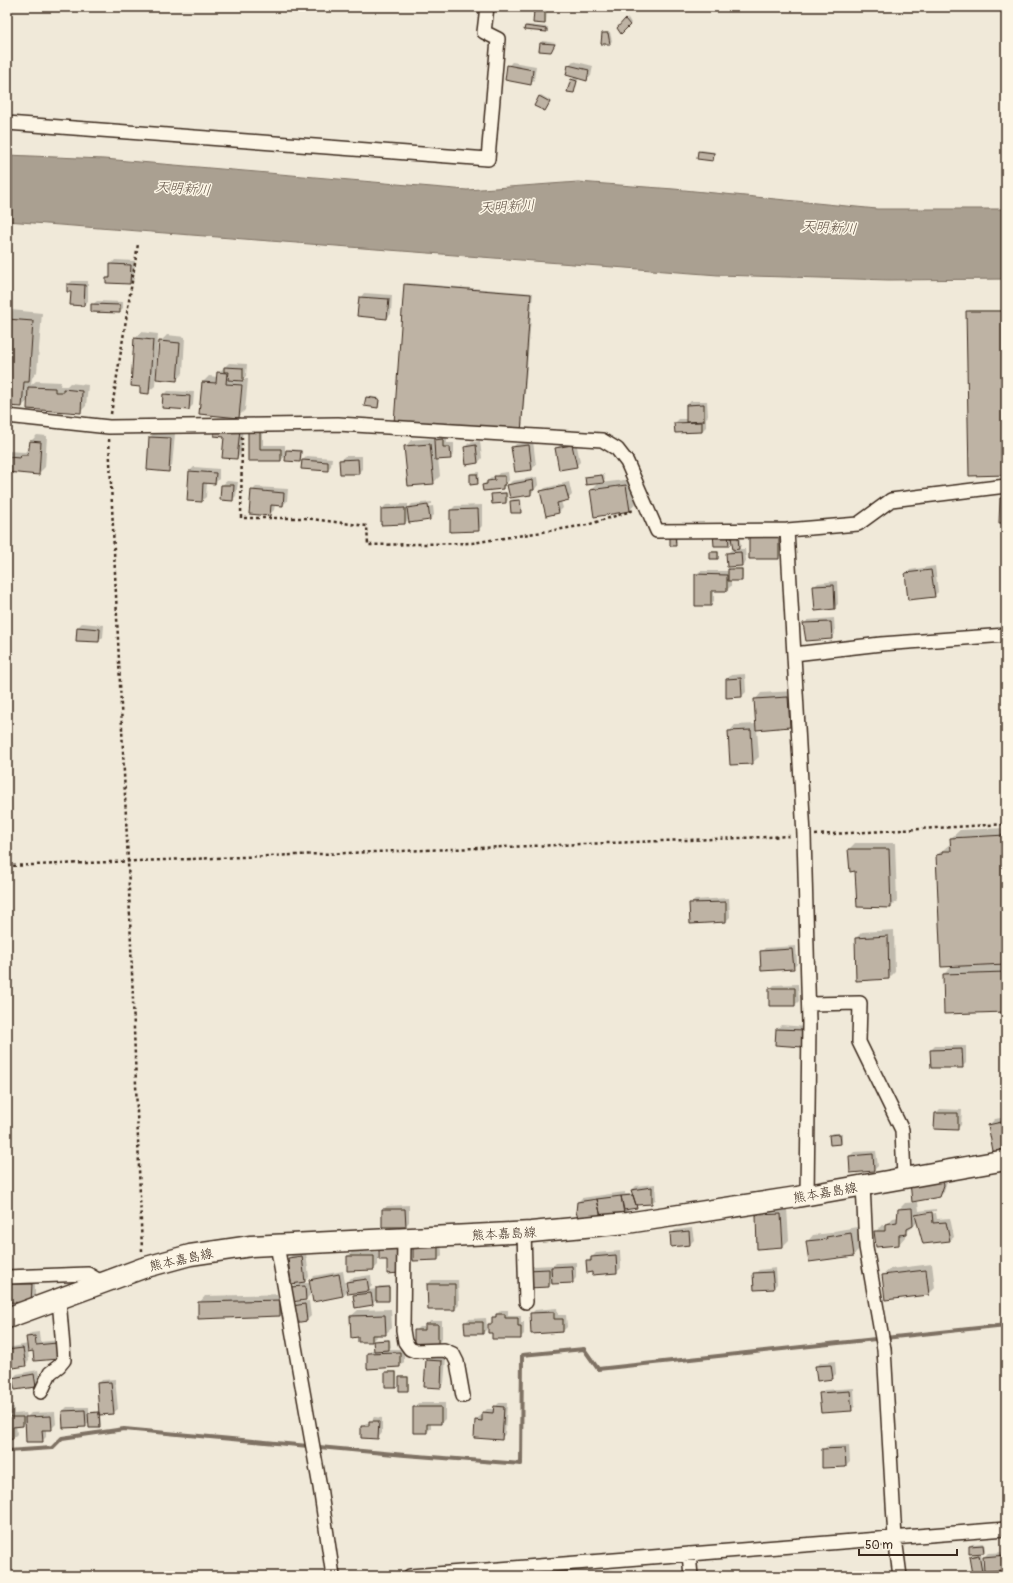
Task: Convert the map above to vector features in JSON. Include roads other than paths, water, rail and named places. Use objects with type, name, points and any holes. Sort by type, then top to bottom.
[{"type":"main road","name":"熊本嘉島線","points":[[7,1318],[143,1268],[190,1255],[251,1246],[524,1232],[627,1223],[807,1196],[1006,1160]]},
{"type":"street","points":[[7,124],[488,159],[498,39],[484,32],[487,7]]},
{"type":"street","points":[[7,416],[109,427],[338,424],[602,440],[618,449],[627,462],[657,531],[787,530],[858,524],[892,500],[1006,486]]},
{"type":"street","points":[[787,530],[804,835],[809,1004],[807,1196]]},
{"type":"street","points":[[794,654],[881,644],[1006,635]]},
{"type":"street","points":[[809,1004],[860,1003],[859,1042],[902,1130],[904,1178]]},
{"type":"street","points":[[863,1185],[866,1247],[884,1349],[895,1538],[900,1576]]},
{"type":"street","points":[[524,1232],[526,1302]]},
{"type":"street","points":[[404,1238],[403,1330],[405,1342],[410,1349],[415,1351],[444,1350],[453,1354],[457,1362],[462,1396]]},
{"type":"street","points":[[277,1245],[320,1487],[333,1576]]},
{"type":"street","points":[[7,1277],[88,1274],[103,1283]]},
{"type":"street","points":[[41,1392],[50,1373],[64,1360],[59,1299]]},
{"type":"street","points":[[410,1576],[1006,1529]]},
{"type":"street","points":[[689,1554],[691,1576]]},
{"type":"water","name":"天明新川","points":[[7,155],[104,159],[467,190],[578,182],[674,189],[877,209],[1006,209],[1006,279],[889,280],[718,275],[7,221]]},
{"type":"waterway","points":[[7,1451],[52,1448],[62,1438],[124,1429],[405,1455],[521,1464],[522,1355],[584,1349],[598,1369],[1006,1325]]}]
